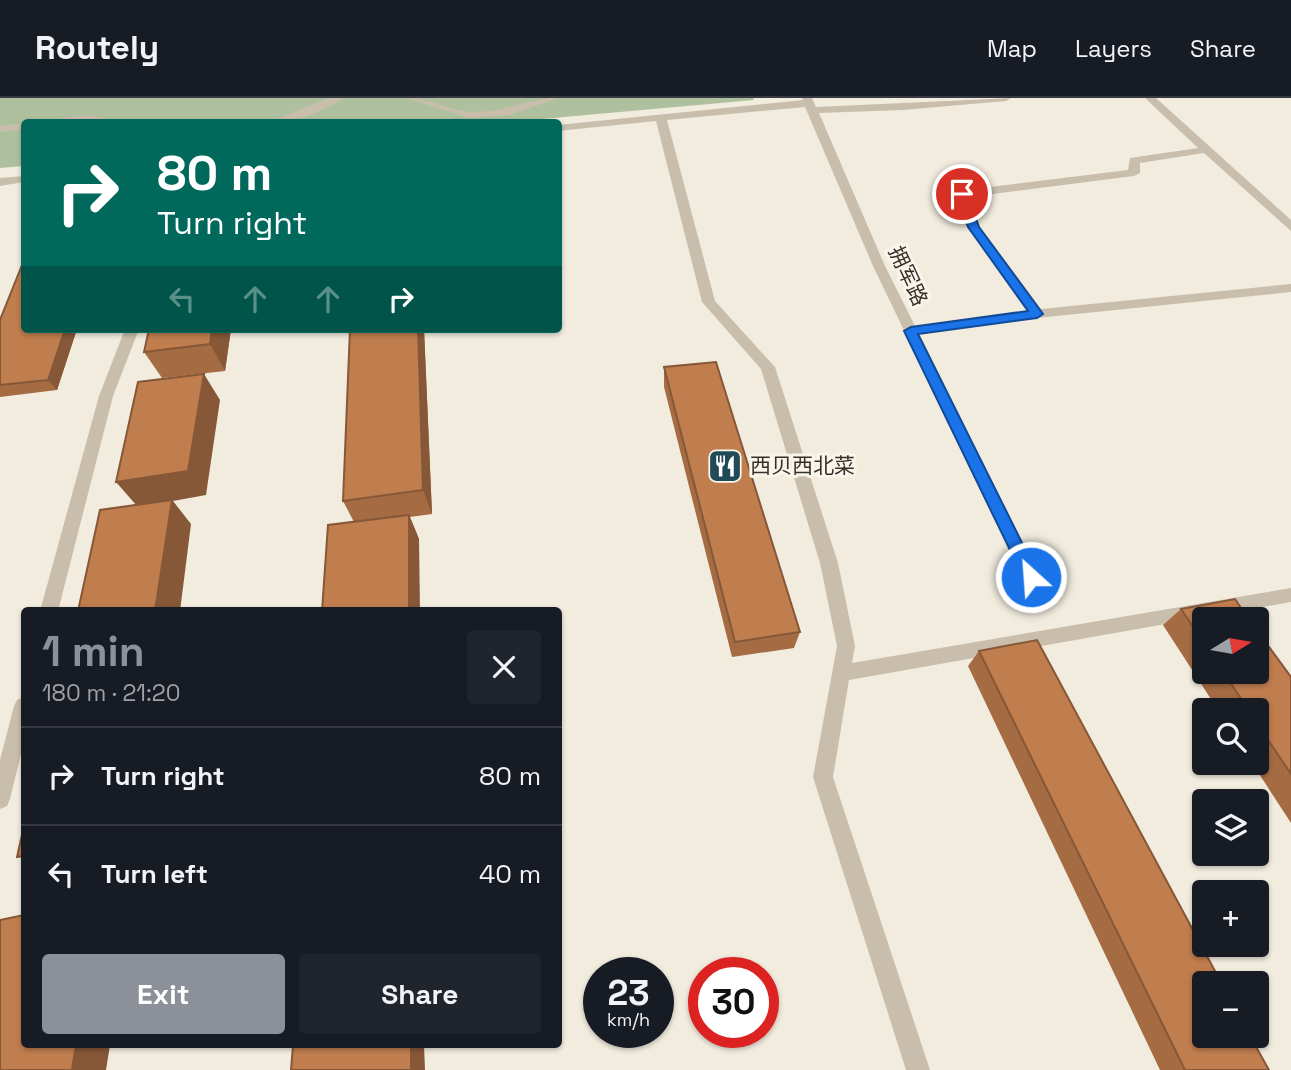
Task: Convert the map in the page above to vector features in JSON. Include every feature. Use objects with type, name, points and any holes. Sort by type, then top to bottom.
[{"type":"street","points":[[562,128],[809,104],[902,107],[1006,98]]},
{"type":"street","points":[[1150,98],[1291,227]]},
{"type":"street","name":"拥军路","points":[[809,104],[879,266],[1031,577]]},
{"type":"street","points":[[661,118],[709,302],[768,368],[829,563],[846,646],[823,777],[918,1070]]},
{"type":"street","points":[[1037,314],[974,227],[962,194],[1134,173],[1134,160],[1204,150]]},
{"type":"street","points":[[0,182],[21,180]]},
{"type":"street","points":[[911,331],[1037,314],[1288,291]]},
{"type":"street","points":[[50,607],[106,396],[130,333]]},
{"type":"street","points":[[841,673],[1291,595]]},
{"type":"street","points":[[0,799],[21,718]]},
{"type":"lane","points":[[281,119],[338,98]]},
{"type":"lane","points":[[412,98],[470,115],[509,112],[554,98]]},
{"type":"lane","points":[[0,129],[21,126]]},
{"type":"green space","points":[[0,98],[754,100],[542,119],[21,119],[21,166],[0,168]]},
{"type":"building","points":[[21,268],[21,333],[64,333],[48,380],[0,385],[0,320]]},
{"type":"building","points":[[148,333],[211,333],[210,344],[144,352]]},
{"type":"building","points":[[350,333],[418,333],[423,490],[343,501]]},
{"type":"building","points":[[716,362],[800,632],[735,642],[664,367]]},
{"type":"building","points":[[204,374],[188,471],[116,482],[138,382]]},
{"type":"building","points":[[172,500],[156,607],[79,607],[100,510]]},
{"type":"building","points":[[409,515],[409,607],[322,607],[328,525]]},
{"type":"building","points":[[1235,599],[1240,607],[1192,607],[1192,625],[1181,609]]},
{"type":"building","points":[[1037,640],[1192,928],[1192,957],[1207,957],[1215,971],[1192,971],[1192,1048],[1257,1048],[1269,1070],[1185,1070],[979,651]]},
{"type":"building","points":[[1269,647],[1291,677],[1291,774],[1269,741],[1269,698],[1241,698],[1231,684],[1269,684]]},
{"type":"building","points":[[21,839],[21,856],[17,857]]},
{"type":"building","points":[[21,916],[21,1048],[76,1048],[72,1070],[0,1070],[0,920]]},
{"type":"building","points":[[293,1048],[411,1048],[411,1070],[291,1070]]},
{"type":"place","name":"西贝西北菜","points":[[725,466]]},
{"type":"route","points":[[962,194],[974,227],[1037,314],[911,331],[1031,577]]}]
